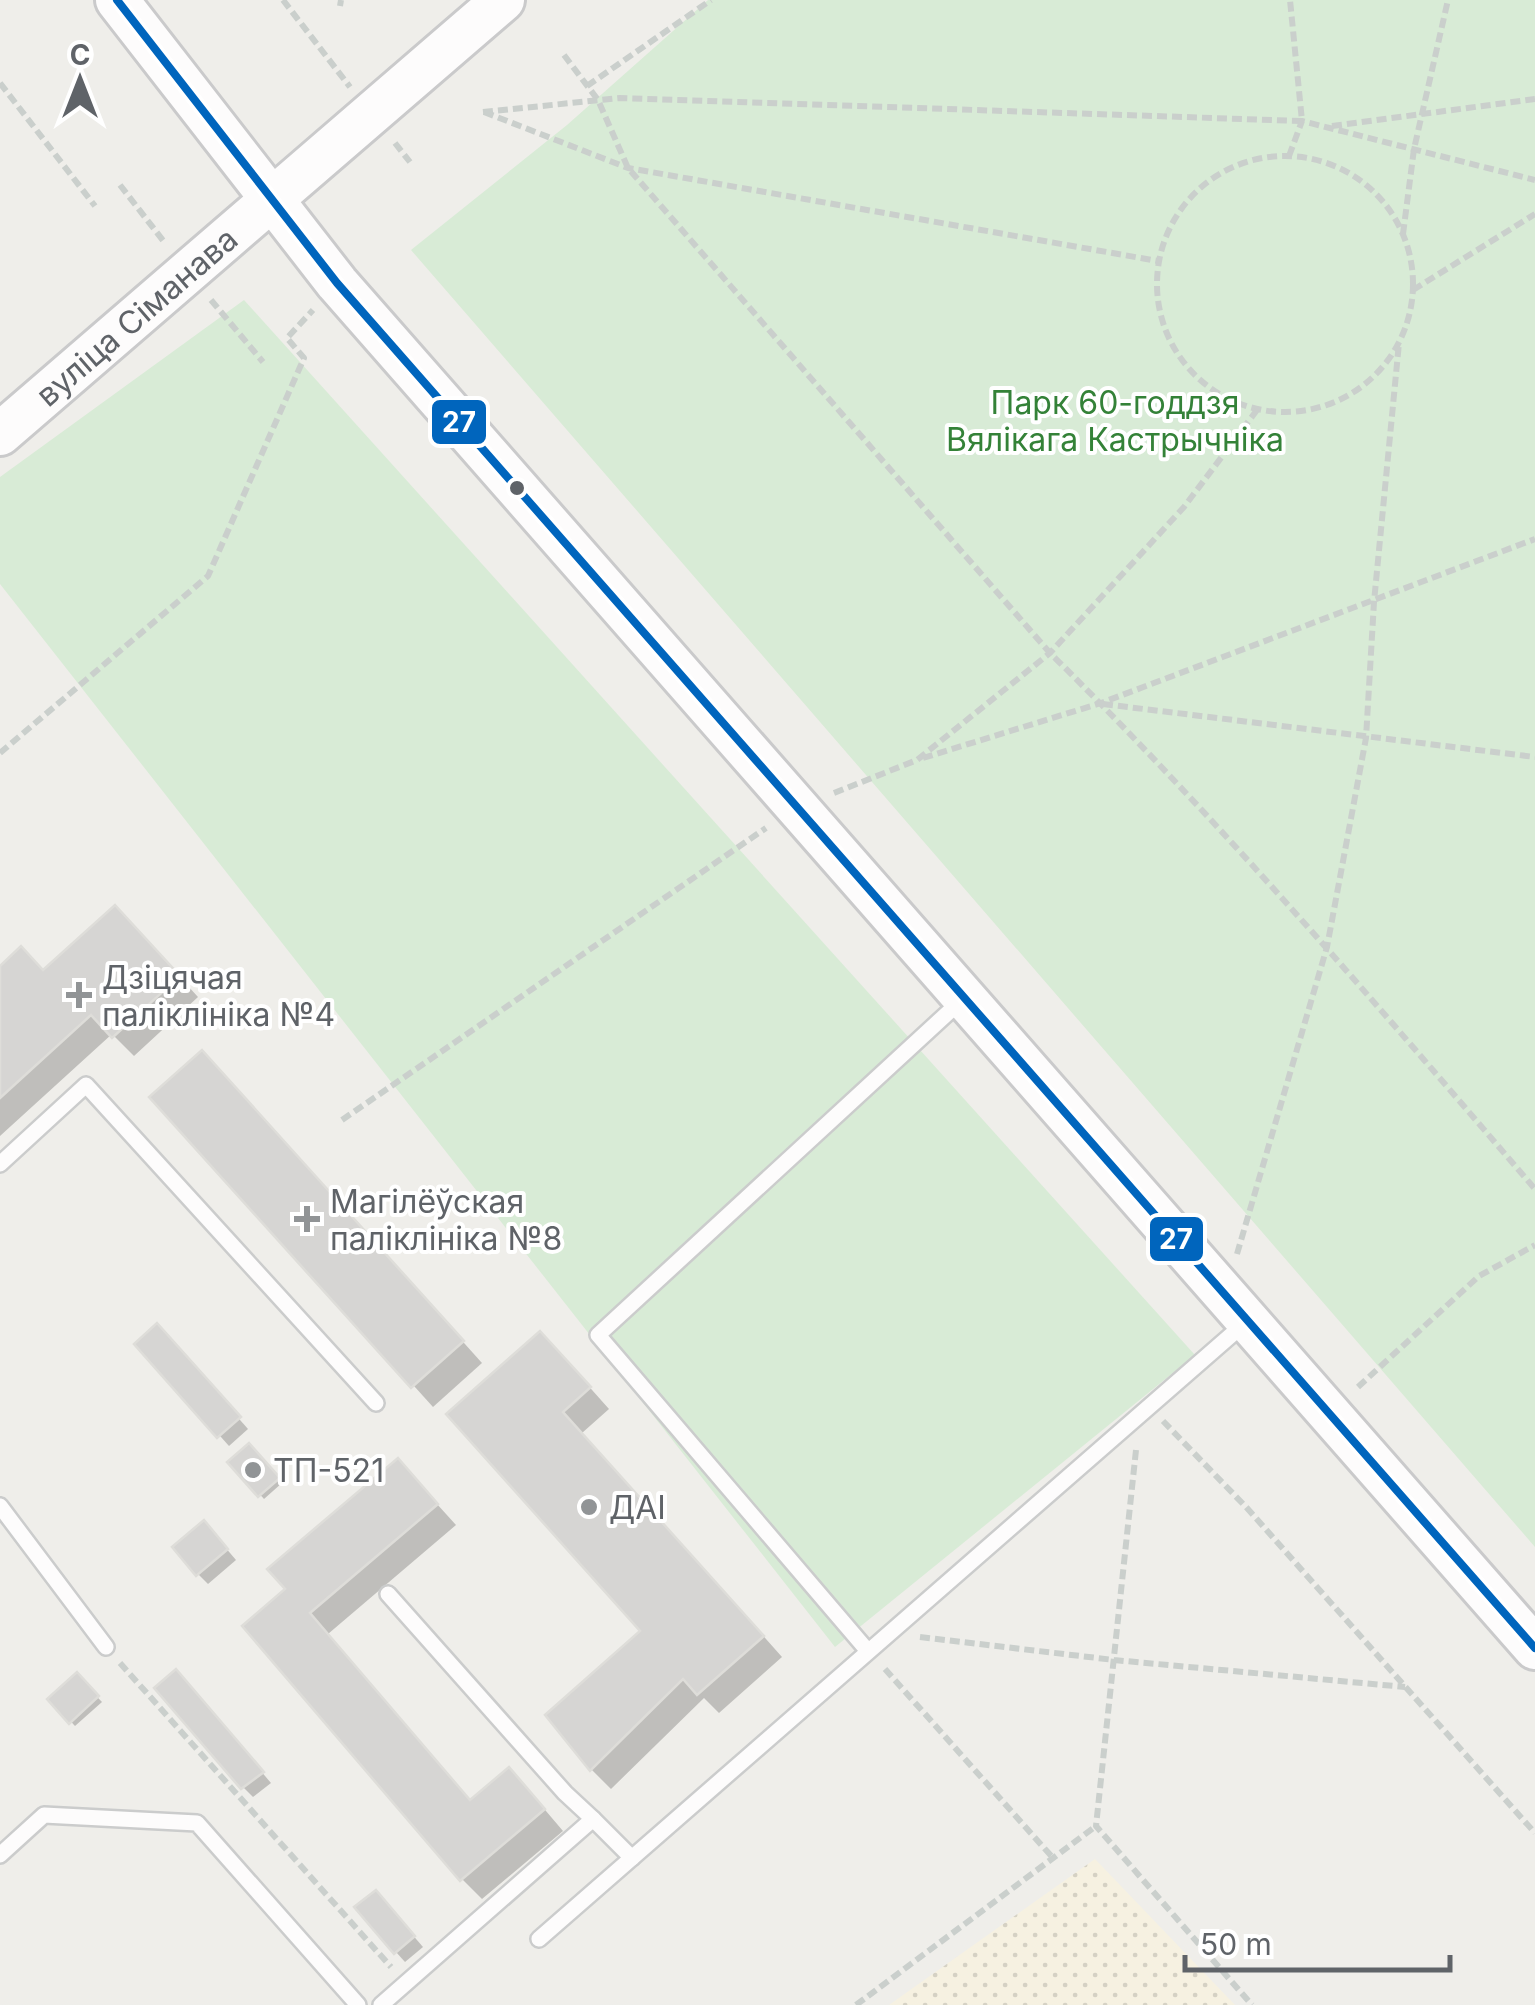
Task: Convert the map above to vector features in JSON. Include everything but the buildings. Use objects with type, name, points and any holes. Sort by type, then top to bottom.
[{"type":"main road","points":[[117,0],[337,283],[1535,1648]]},
{"type":"main road","name":"вуліца Сіманава","points":[[0,434],[503,0]]},
{"type":"lane","points":[[867,1650],[598,1335],[965,997]]},
{"type":"lane","points":[[0,1164],[86,1085],[376,1403]]},
{"type":"lane","points":[[539,1940],[1144,1410],[1236,1307]]},
{"type":"lane","points":[[0,1506],[106,1647]]},
{"type":"lane","points":[[388,1594],[565,1793],[632,1858]]},
{"type":"lane","points":[[0,1855],[44,1815],[197,1823],[358,2005]]},
{"type":"lane","points":[[381,2005],[594,1819]]},
{"type":"path","points":[[587,86],[710,0]]},
{"type":"path","points":[[1290,0],[1302,120],[1290,156]]},
{"type":"path","points":[[1403,234],[1414,149],[1448,0]]},
{"type":"path","points":[[564,55],[598,100],[628,168],[1050,652],[1102,703],[1327,948],[1535,1189]]},
{"type":"path","points":[[0,83],[95,206]]},
{"type":"path","points":[[1158,260],[628,168],[483,112],[620,98],[1302,120],[1535,180]]},
{"type":"path","points":[[1326,126],[1535,99]]},
{"type":"path","points":[[1290,156],[1336,166],[1358,178],[1392,213],[1411,261],[1414,290],[1399,343],[1374,377],[1340,401],[1284,413],[1256,410],[1230,401],[1185,366],[1160,317],[1156,289],[1158,260],[1172,224],[1194,192],[1238,165],[1290,156]]},
{"type":"path","points":[[1414,290],[1535,214]]},
{"type":"path","points":[[0,753],[208,576],[304,358],[287,338],[337,283]]},
{"type":"path","points":[[1236,1307],[1327,948],[1366,738],[1374,602],[1399,343]]},
{"type":"path","points":[[916,760],[1102,703],[1535,539]]},
{"type":"path","points":[[1102,703],[1535,757]]},
{"type":"path","points":[[1328,1414],[1479,1276],[1535,1245]]},
{"type":"path","points":[[856,2005],[1096,1826],[1144,1410]]},
{"type":"path","points":[[1144,1410],[1246,1507],[1535,1833]]},
{"type":"path","points":[[887,1632],[1114,1660],[1406,1688]]},
{"type":"path","points":[[106,1647],[405,1983]]},
{"type":"path","points":[[867,1650],[1053,1858]]},
{"type":"path","points":[[1096,1826],[1252,2005]]},
{"type":"green space","name":"Парк 60-годдзя Вялікага Кастрычніка","points":[[708,0],[1535,0],[1535,1547],[411,250],[567,125]]},
{"type":"green space","points":[[244,300],[1195,1355],[835,1647],[0,584],[0,477]]},
{"type":"sand","points":[[1095,1859],[1235,2005],[889,2005]]},
{"type":"transit line","name":"27","points":[[117,0],[337,283],[1535,1648]]},
{"type":"place","name":"Дзіцячая паліклініка №4","points":[[79,995]]},
{"type":"place","name":"Магілёўская паліклініка №8","points":[[307,1219]]},
{"type":"place","name":"ТП-521","points":[[253,1470]]},
{"type":"place","name":"ДАІ","points":[[589,1507]]}]
